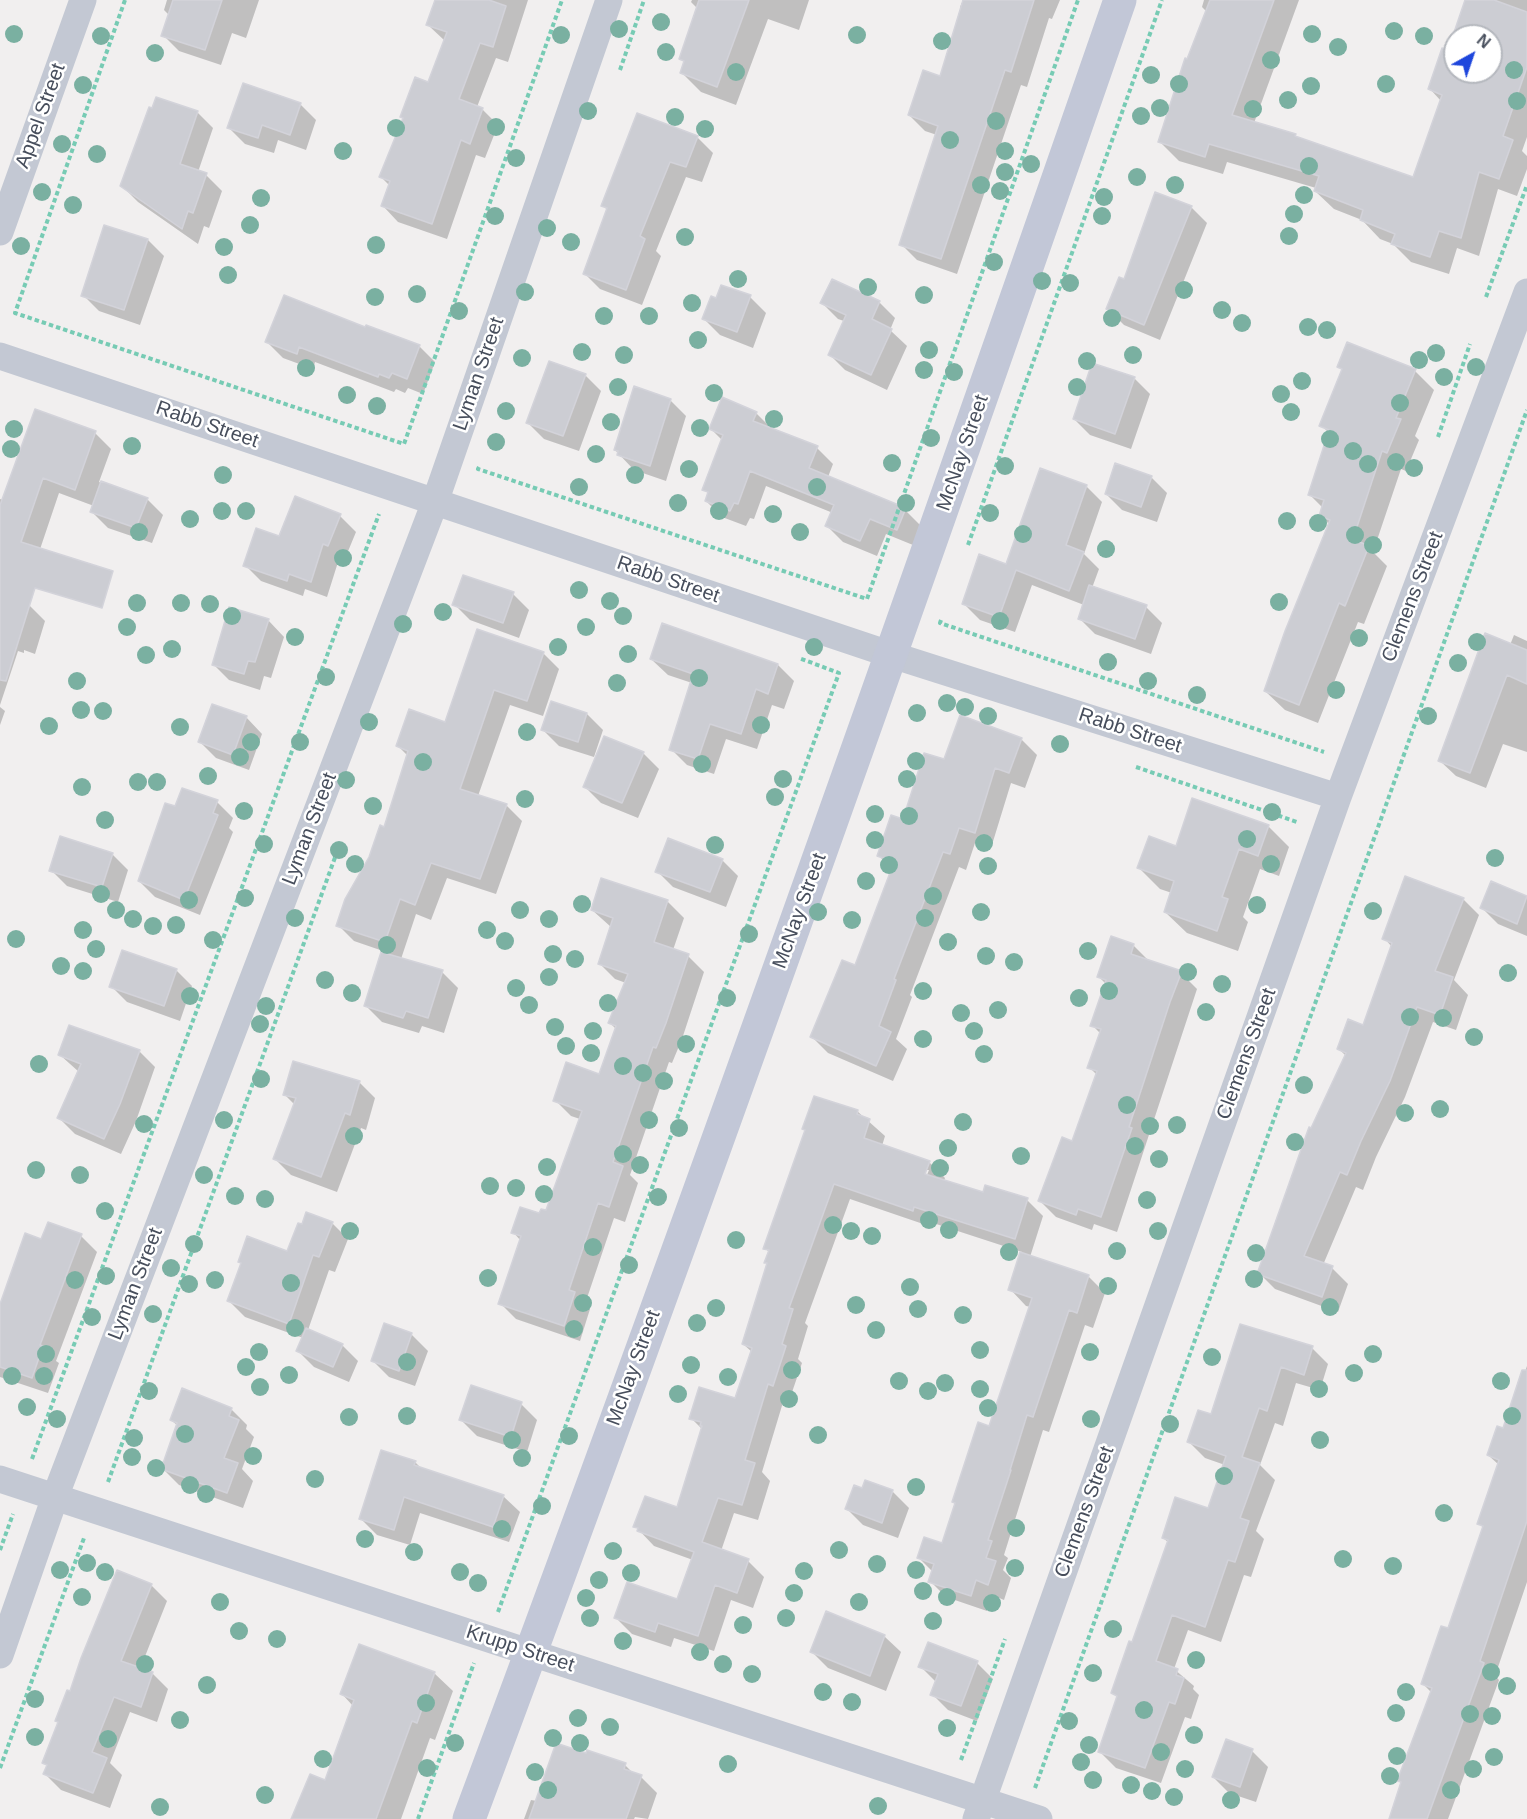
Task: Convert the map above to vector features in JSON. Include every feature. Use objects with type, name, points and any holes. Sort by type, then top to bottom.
[{"type":"street","name":"Appel Street","points":[[0,232],[83,0]]},
{"type":"street","name":"Lyman Street","points":[[0,1655],[55,1497],[435,502],[609,0]]},
{"type":"street","name":"McNay Street","points":[[469,1819],[892,655],[1120,0]]},
{"type":"street","name":"Clemens Street","points":[[979,1810],[1338,797],[1518,346],[1527,292]]},
{"type":"street","name":"Rabb Street","points":[[0,356],[892,655],[1338,797]]},
{"type":"street","name":"Krupp Street","points":[[0,1479],[531,1653],[979,1810],[1036,1808]]},
{"type":"path","points":[[125,0],[15,313],[405,444],[562,0]]},
{"type":"path","points":[[617,78],[644,0]]},
{"type":"path","points":[[482,458],[478,469],[867,599],[1078,0]]},
{"type":"path","points":[[968,545],[1162,0]]},
{"type":"path","points":[[1486,297],[1527,185]]},
{"type":"path","points":[[1438,438],[1470,344]]},
{"type":"path","points":[[1036,1808],[1527,410]]},
{"type":"path","points":[[31,1462],[379,514],[368,510]]},
{"type":"path","points":[[944,612],[940,623],[1327,753]]},
{"type":"path","points":[[496,1618],[839,673],[795,657]]},
{"type":"path","points":[[1132,766],[1297,822],[1293,833]]},
{"type":"path","points":[[107,1483],[345,830]]},
{"type":"path","points":[[0,1550],[13,1514]]},
{"type":"path","points":[[0,1768],[87,1530]]},
{"type":"path","points":[[961,1760],[1005,1638]]},
{"type":"path","points":[[418,1819],[476,1657]]},
{"type":"building","points":[[173,0],[222,0],[205,50],[161,36]]},
{"type":"building","points":[[435,0],[489,0],[506,6],[493,47],[480,43],[459,99],[483,108],[470,144],[461,140],[432,224],[381,206],[390,181],[379,177],[403,118],[400,117],[415,77],[428,82],[447,32],[426,25]]},
{"type":"building","points":[[699,0],[749,0],[717,87],[680,73],[684,61],[679,59]]},
{"type":"building","points":[[963,0],[1034,0],[1011,72],[1005,70],[941,259],[899,245],[938,126],[908,115],[923,70],[940,76]]},
{"type":"building","points":[[1210,0],[1274,0],[1232,115],[1296,134],[1295,136],[1413,177],[1442,95],[1428,89],[1442,48],[1443,84],[1503,84],[1503,24],[1457,24],[1465,0],[1494,0],[1527,12],[1527,67],[1503,136],[1513,140],[1499,179],[1479,172],[1461,238],[1439,231],[1430,257],[1391,244],[1395,234],[1360,220],[1363,210],[1314,191],[1319,176],[1209,144],[1205,157],[1158,142],[1185,58],[1187,59]]},
{"type":"building","points":[[243,83],[301,103],[290,135],[262,125],[258,138],[227,128]]},
{"type":"building","points":[[156,97],[198,111],[180,164],[207,173],[193,213],[188,211],[182,229],[120,186],[149,107],[152,108]]},
{"type":"building","points":[[637,113],[698,136],[686,167],[670,162],[640,236],[645,239],[626,290],[583,274],[607,208],[601,206]]},
{"type":"building","points":[[1155,192],[1192,206],[1144,325],[1106,309],[1119,277],[1124,279]]},
{"type":"building","points":[[104,225],[148,239],[124,310],[81,296]]},
{"type":"building","points":[[832,279],[880,301],[872,319],[892,329],[871,375],[828,355],[846,315],[820,303]]},
{"type":"building","points":[[721,285],[751,295],[737,332],[702,319],[711,296],[716,298]]},
{"type":"building","points":[[284,295],[365,327],[366,325],[420,345],[407,379],[392,373],[389,378],[379,374],[378,377],[299,347],[297,354],[265,342]]},
{"type":"building","points":[[1347,342],[1416,369],[1396,418],[1401,419],[1387,453],[1382,451],[1353,539],[1369,546],[1345,606],[1339,603],[1299,705],[1264,691],[1285,631],[1330,520],[1319,516],[1324,500],[1308,495],[1329,430],[1319,426],[1342,369],[1337,367]]},
{"type":"building","points":[[549,361],[586,374],[563,436],[526,423]]},
{"type":"building","points":[[1092,363],[1135,377],[1115,434],[1073,419]]},
{"type":"building","points":[[634,386],[671,399],[650,466],[617,455],[618,451],[614,450]]},
{"type":"building","points":[[722,397],[757,412],[753,421],[818,446],[809,468],[906,508],[897,530],[870,519],[860,541],[825,526],[834,505],[750,471],[738,504],[734,503],[730,511],[705,501],[708,492],[702,490],[723,435],[709,429]]},
{"type":"building","points":[[35,409],[96,431],[75,490],[43,478],[21,542],[113,571],[102,608],[35,588],[6,681],[0,680],[0,505]]},
{"type":"building","points":[[1115,463],[1152,476],[1141,507],[1105,494]]},
{"type":"building","points":[[1040,468],[1087,485],[1066,545],[1084,552],[1069,591],[1016,570],[999,617],[962,604],[979,554],[1006,564]]},
{"type":"building","points":[[101,481],[148,498],[136,528],[90,512]]},
{"type":"building","points":[[295,496],[341,514],[328,546],[323,544],[311,582],[289,574],[287,581],[243,566],[256,528],[279,536]]},
{"type":"building","points":[[463,575],[514,592],[503,623],[452,605]]},
{"type":"building","points":[[1089,585],[1147,605],[1135,639],[1078,619]]},
{"type":"building","points":[[229,607],[269,619],[255,662],[248,661],[244,674],[212,665]]},
{"type":"building","points":[[662,623],[778,664],[768,694],[756,689],[741,734],[710,724],[698,759],[669,750],[693,674],[650,659]]},
{"type":"building","points":[[477,629],[544,652],[527,701],[494,690],[460,789],[507,804],[480,879],[431,863],[415,905],[400,899],[385,942],[336,926],[345,899],[369,857],[380,825],[384,827],[408,751],[396,746],[409,709],[445,722]]},
{"type":"building","points":[[1485,633],[1527,650],[1527,684],[1507,675],[1470,773],[1438,761]]},
{"type":"building","points":[[551,701],[587,713],[578,742],[541,730]]},
{"type":"building","points":[[212,704],[247,716],[233,755],[198,742]]},
{"type":"building","points":[[960,715],[1022,738],[1009,773],[995,768],[975,833],[959,828],[950,854],[943,852],[894,979],[896,980],[879,1026],[891,1032],[876,1066],[810,1037],[842,960],[855,965],[894,862],[877,856],[891,815],[903,819],[924,753],[944,759]]},
{"type":"building","points":[[604,736],[644,752],[622,803],[583,787]]},
{"type":"building","points":[[182,788],[218,800],[213,813],[218,815],[184,900],[138,881],[165,803],[175,806]]},
{"type":"building","points":[[1192,798],[1269,825],[1258,856],[1239,849],[1222,897],[1228,899],[1217,931],[1164,912],[1174,881],[1137,868],[1149,836],[1176,846]]},
{"type":"building","points":[[60,836],[113,853],[102,887],[49,871]]},
{"type":"building","points":[[668,838],[723,859],[710,892],[655,872]]},
{"type":"building","points":[[1405,876],[1464,898],[1435,971],[1453,977],[1440,1015],[1417,1007],[1390,1081],[1347,1175],[1340,1172],[1304,1256],[1333,1266],[1322,1297],[1257,1274],[1309,1127],[1311,1128],[1346,1053],[1337,1049],[1348,1019],[1363,1025],[1392,943],[1382,939]]},
{"type":"building","points":[[601,878],[668,900],[654,942],[689,954],[666,1023],[656,1048],[653,1047],[613,1162],[623,1166],[609,1207],[598,1203],[569,1290],[575,1292],[564,1326],[498,1304],[521,1236],[511,1233],[520,1207],[539,1213],[541,1209],[546,1210],[582,1111],[553,1101],[566,1062],[599,1074],[616,1026],[608,1023],[628,974],[598,964],[613,918],[591,910]]},
{"type":"building","points":[[1491,881],[1527,896],[1517,924],[1480,908]]},
{"type":"building","points":[[1111,936],[1134,944],[1131,954],[1182,971],[1101,1217],[1078,1209],[1076,1215],[1038,1201],[1062,1137],[1072,1141],[1097,1071],[1087,1068],[1101,1029],[1090,1026],[1106,980],[1097,977]]},
{"type":"building","points":[[122,950],[177,969],[164,1006],[109,987]]},
{"type":"building","points":[[381,952],[443,970],[428,1018],[406,1011],[403,1018],[364,1006]]},
{"type":"building","points":[[69,1025],[140,1050],[104,1139],[57,1118],[81,1064],[58,1055]]},
{"type":"building","points":[[293,1061],[360,1081],[350,1115],[345,1113],[321,1177],[273,1159],[296,1098],[283,1095]]},
{"type":"building","points":[[814,1096],[858,1110],[857,1114],[870,1119],[864,1138],[930,1161],[925,1174],[983,1192],[985,1185],[1028,1198],[1015,1239],[914,1207],[913,1211],[834,1184],[789,1308],[793,1309],[782,1344],[786,1346],[773,1386],[768,1384],[745,1460],[755,1463],[742,1505],[718,1498],[702,1542],[749,1559],[737,1593],[715,1585],[698,1636],[658,1623],[655,1632],[614,1618],[627,1582],[677,1599],[694,1552],[637,1531],[638,1528],[633,1527],[645,1496],[677,1507],[702,1426],[700,1426],[701,1422],[689,1419],[699,1387],[735,1398],[752,1348],[742,1344],[767,1263],[764,1263],[769,1250],[763,1249],[805,1130],[802,1129]]},
{"type":"building","points":[[306,1212],[333,1222],[319,1257],[313,1255],[289,1324],[227,1301],[241,1263],[238,1262],[247,1236],[287,1251],[298,1223],[302,1224]]},
{"type":"building","points":[[48,1222],[82,1234],[40,1345],[43,1346],[32,1378],[0,1367],[0,1304],[25,1233],[41,1239]]},
{"type":"building","points":[[1020,1252],[1089,1275],[1077,1313],[1069,1310],[1033,1417],[1027,1415],[988,1540],[992,1541],[986,1558],[996,1561],[988,1585],[976,1580],[971,1596],[928,1582],[934,1564],[917,1558],[924,1537],[942,1543],[955,1503],[952,1502],[978,1422],[989,1426],[1032,1298],[1008,1290]]},
{"type":"building","points":[[384,1323],[412,1333],[399,1371],[371,1361]]},
{"type":"building","points":[[1240,1324],[1313,1346],[1304,1375],[1281,1367],[1267,1411],[1259,1408],[1242,1457],[1260,1463],[1240,1518],[1249,1521],[1235,1562],[1228,1560],[1205,1627],[1172,1615],[1156,1661],[1178,1669],[1176,1675],[1184,1678],[1175,1704],[1169,1702],[1145,1768],[1098,1752],[1117,1696],[1111,1693],[1129,1641],[1132,1642],[1168,1540],[1162,1538],[1175,1497],[1208,1508],[1226,1456],[1187,1442],[1198,1410],[1211,1414]]},
{"type":"building","points":[[306,1328],[343,1344],[333,1367],[296,1351]]},
{"type":"building","points":[[1522,1370],[1527,1370],[1527,1521],[1480,1661],[1484,1663],[1427,1819],[1389,1819],[1401,1782],[1397,1781],[1432,1688],[1421,1684],[1441,1626],[1448,1628],[1483,1526],[1477,1524],[1499,1460],[1487,1455],[1497,1426],[1503,1428]]},
{"type":"building","points":[[471,1385],[522,1402],[511,1437],[459,1420]]},
{"type":"building","points":[[182,1388],[232,1408],[229,1416],[239,1420],[224,1458],[238,1463],[227,1493],[161,1469],[177,1423],[170,1420]]},
{"type":"building","points":[[381,1450],[416,1461],[414,1465],[504,1495],[493,1527],[404,1497],[394,1530],[359,1519]]},
{"type":"building","points":[[865,1480],[893,1490],[882,1523],[845,1509],[854,1485],[862,1488]]},
{"type":"building","points":[[117,1570],[152,1584],[121,1661],[153,1672],[141,1707],[114,1697],[92,1752],[107,1758],[93,1793],[43,1774],[47,1765],[42,1763],[58,1722],[55,1721],[67,1690],[70,1691]]},
{"type":"building","points":[[826,1611],[885,1635],[870,1676],[810,1652]]},
{"type":"building","points":[[928,1642],[978,1661],[961,1706],[930,1695],[938,1674],[918,1667]]},
{"type":"building","points":[[359,1644],[435,1672],[417,1723],[412,1721],[376,1819],[291,1819],[310,1774],[325,1780],[354,1700],[340,1694]]},
{"type":"building","points":[[1226,1739],[1253,1749],[1240,1787],[1212,1777]]},
{"type":"building","points":[[556,1743],[626,1763],[624,1769],[642,1775],[626,1819],[529,1819]]}]
